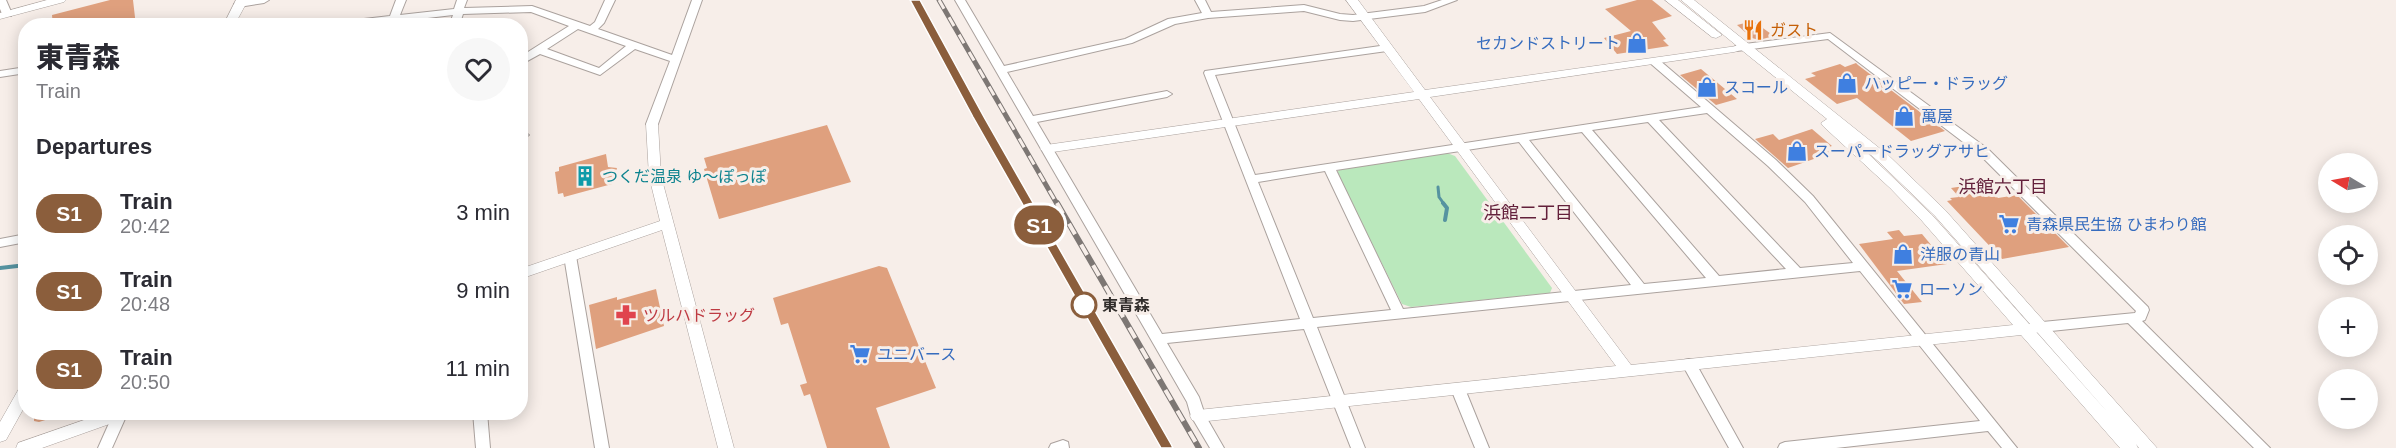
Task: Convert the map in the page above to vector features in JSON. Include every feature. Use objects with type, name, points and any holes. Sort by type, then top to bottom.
[{"type":"street","points":[[2,0],[3,15],[60,0]]},
{"type":"street","points":[[232,18],[241,2],[264,0]]},
{"type":"street","points":[[388,18],[401,0]]},
{"type":"street","points":[[532,9],[539,0]]},
{"type":"street","points":[[592,30],[599,23],[610,0]]},
{"type":"street","points":[[698,0],[652,124],[652,167],[726,448]]},
{"type":"street","points":[[960,0],[1194,401],[1198,416],[1217,448]]},
{"type":"street","points":[[1200,0],[1208,15]]},
{"type":"street","points":[[1352,0],[1627,370]]},
{"type":"street","points":[[1002,70],[1128,41],[1172,21],[1208,15],[1304,8],[1340,17],[1364,16],[1425,9],[1452,0]]},
{"type":"street","points":[[1671,0],[1740,48],[1882,158],[1940,213],[2149,448]]},
{"type":"street","points":[[1687,0],[1895,185],[2130,448]]},
{"type":"street","points":[[397,18],[461,5],[532,9],[666,57],[675,58]]},
{"type":"street","points":[[528,57],[577,25]]},
{"type":"street","points":[[1046,149],[1830,36],[1984,152],[2140,306],[2143,314],[2131,318],[1198,416]]},
{"type":"street","points":[[540,50],[600,72],[634,45]]},
{"type":"street","points":[[1358,448],[1209,73],[1387,48]]},
{"type":"street","points":[[1654,61],[1772,163],[1809,200],[2010,448]]},
{"type":"street","points":[[0,74],[18,71]]},
{"type":"street","points":[[1030,120],[1167,94]]},
{"type":"street","points":[[1251,179],[1709,110]]},
{"type":"street","points":[[1652,119],[1797,273]]},
{"type":"street","points":[[1585,129],[1716,281]]},
{"type":"street","points":[[1522,138],[1641,289]]},
{"type":"street","points":[[1329,167],[1399,313]]},
{"type":"street","points":[[528,268],[667,224]]},
{"type":"street","points":[[0,243],[18,240]]},
{"type":"street","points":[[570,256],[602,448]]},
{"type":"street","points":[[1158,339],[1863,266]]},
{"type":"street","points":[[2131,318],[2263,448]]},
{"type":"street","points":[[1689,364],[1736,448]]},
{"type":"street","points":[[1458,389],[1482,448]]},
{"type":"street","points":[[0,435],[18,403]]},
{"type":"street","points":[[24,448],[102,420]]},
{"type":"street","points":[[105,448],[119,420]]},
{"type":"street","points":[[481,420],[483,448]]},
{"type":"street","points":[[1785,448],[1992,425]]},
{"type":"green space","points":[[1447,153],[1455,156],[1552,288],[1550,293],[1411,307],[1402,304],[1337,173],[1340,168]]},
{"type":"building","points":[[110,0],[133,0],[135,18],[52,18],[52,15]]},
{"type":"building","points":[[1637,0],[1652,0],[1672,16],[1652,22],[1669,46],[1617,54],[1604,38],[1631,31],[1605,9]]},
{"type":"building","name":"ガスト","points":[[1753,21],[1774,36],[1759,40],[1752,38],[1737,25]]},
{"type":"building","points":[[1856,63],[1945,131],[1911,141],[1857,98],[1837,104],[1805,79],[1816,76],[1811,73],[1840,64],[1845,67]]},
{"type":"building","name":"スコール","points":[[1701,69],[1737,99],[1716,105],[1680,75]]},
{"type":"building","points":[[827,125],[851,182],[719,219],[704,169],[707,168],[704,158]]},
{"type":"building","name":"スーパードラッグアサヒ","points":[[1812,129],[1832,146],[1825,148],[1831,153],[1788,168],[1755,139],[1773,134],[1779,140]]},
{"type":"building","name":"つくだ温泉 ゆ～ぽっぽ","points":[[606,154],[608,167],[617,168],[612,184],[564,197],[563,193],[558,194],[555,172],[559,171],[559,167]]},
{"type":"building","name":"青森県民生協 ひまわり館","points":[[1984,185],[1998,198],[2017,195],[2069,247],[2002,259],[1947,201],[1952,200],[1950,198],[1959,197],[1951,188]]},
{"type":"building","name":"洋服の青山","points":[[1899,230],[1904,236],[1922,234],[1947,264],[1897,271],[1922,302],[1904,304],[1859,244],[1893,239],[1887,232]]},
{"type":"building","name":"ユニバース","points":[[879,266],[887,268],[936,388],[876,408],[890,448],[827,448],[810,394],[804,396],[800,385],[807,383],[788,323],[781,325],[773,298]]},
{"type":"building","name":"ツルハドラッグ","points":[[656,289],[664,326],[596,349],[589,305]]},
{"type":"waterway","points":[[1438,187],[1439,197],[1444,204]]},
{"type":"waterway","points":[[1443,203],[1447,208],[1445,220]]},
{"type":"waterway","points":[[0,268],[18,266]]},
{"type":"railway","points":[[915,0],[1027,204]]},
{"type":"railway","points":[[939,0],[1057,204]]},
{"type":"railway","points":[[1027,203],[1166,448]]},
{"type":"railway","points":[[1057,203],[1199,448]]},
{"type":"train","name":"S1","points":[[915,0],[978,117],[1166,448]]},
{"type":"place","name":"ガスト","points":[[1753,30]]},
{"type":"place","name":"セカンドストリート","points":[[1637,43]]},
{"type":"place","name":"ハッピー・ドラッグ","points":[[1847,83]]},
{"type":"place","name":"スコール","points":[[1707,87]]},
{"type":"place","name":"萬屋","points":[[1904,116]]},
{"type":"place","name":"スーパードラッグアサヒ","points":[[1797,151]]},
{"type":"place","name":"つくだ温泉 ゆ～ぽっぽ","points":[[585,176]]},
{"type":"place","name":"青森県民生協 ひまわり館","points":[[2009,224]]},
{"type":"place","name":"洋服の青山","points":[[1903,254]]},
{"type":"place","name":"ローソン","points":[[1902,289]]},
{"type":"place","name":"東青森","points":[[1084,305]]},
{"type":"place","name":"ツルハドラッグ","points":[[626,315]]},
{"type":"place","name":"ユニバース","points":[[860,354]]},
{"type":"district","name":"浜館六丁目","points":[[2003,187]]},
{"type":"district","name":"浜館二丁目","points":[[1528,213]]}]
